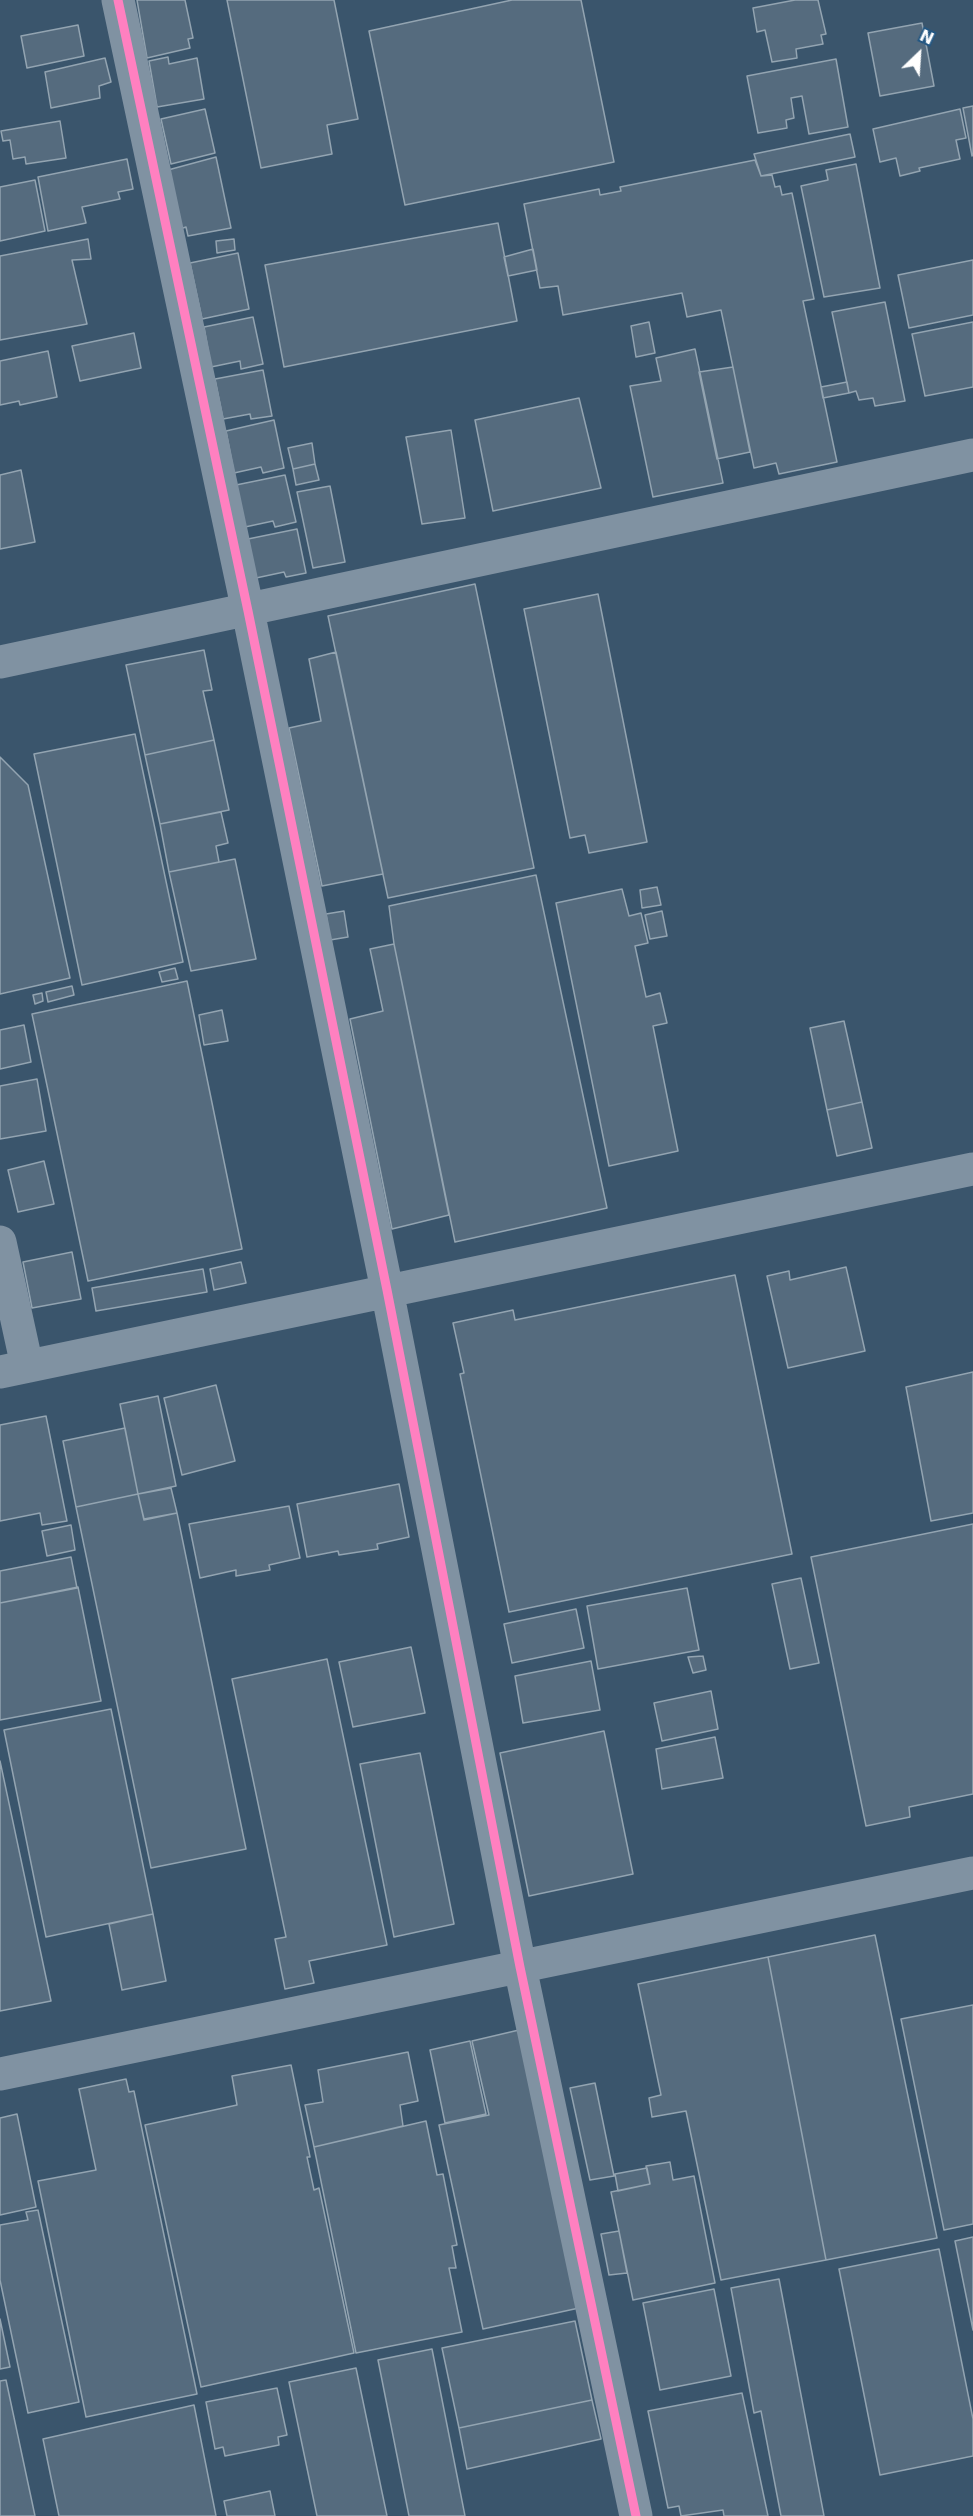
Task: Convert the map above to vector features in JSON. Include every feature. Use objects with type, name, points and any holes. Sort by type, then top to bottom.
[{"type":"street","points":[[118,0],[248,611],[387,1290],[520,1967],[636,2516]]},
{"type":"street","points":[[0,662],[973,455]]},
{"type":"street","points":[[0,1242],[14,1369],[973,1168]]},
{"type":"street","points":[[0,2074],[973,1873]]},
{"type":"building","points":[[137,0],[185,0],[193,38],[188,39],[190,48],[147,58]]},
{"type":"building","points":[[227,0],[334,0],[358,119],[327,125],[332,154],[261,168]]},
{"type":"building","points":[[512,0],[581,0],[614,162],[405,205],[369,31]]},
{"type":"building","points":[[795,0],[818,0],[826,34],[821,35],[823,44],[796,49],[797,58],[772,62],[765,30],[757,32],[753,8]]},
{"type":"building","points":[[922,23],[934,86],[880,96],[868,33]]},
{"type":"building","points":[[78,25],[84,56],[27,68],[21,36]]},
{"type":"building","points":[[168,57],[169,64],[197,58],[204,99],[157,107],[149,61]]},
{"type":"building","points":[[105,58],[111,82],[99,86],[100,98],[51,108],[45,72]]},
{"type":"building","points":[[836,59],[848,127],[809,134],[802,96],[791,98],[794,118],[786,120],[787,128],[758,133],[747,76]]},
{"type":"building","points":[[973,106],[973,155],[972,156],[963,108]]},
{"type":"building","points":[[205,109],[215,153],[171,164],[161,119]]},
{"type":"building","points":[[960,109],[966,138],[956,140],[960,159],[919,168],[920,171],[900,176],[896,158],[880,162],[873,129]]},
{"type":"building","points":[[60,121],[66,158],[26,164],[25,157],[13,159],[10,140],[3,141],[1,131]]},
{"type":"building","points":[[850,134],[855,157],[761,176],[754,154]]},
{"type":"building","points":[[216,157],[231,228],[188,236],[186,227],[180,229],[168,170]]},
{"type":"building","points":[[127,159],[133,189],[118,192],[120,199],[82,207],[86,223],[48,231],[38,177]]},
{"type":"building","points":[[755,160],[761,176],[772,175],[775,187],[780,186],[782,195],[792,193],[814,299],[803,301],[837,462],[779,474],[776,463],[754,468],[721,310],[687,317],[682,293],[563,315],[558,286],[540,288],[524,204],[599,189],[600,195],[621,191],[620,187]]},
{"type":"building","points":[[856,164],[880,288],[824,297],[801,186],[828,180],[826,170]]},
{"type":"building","points":[[35,180],[45,231],[0,241],[0,187]]},
{"type":"building","points":[[498,223],[517,321],[284,367],[265,265]]},
{"type":"building","points":[[88,239],[91,259],[72,260],[87,324],[0,340],[0,256]]},
{"type":"building","points":[[234,239],[235,250],[217,253],[216,241]]},
{"type":"building","points":[[533,249],[537,270],[508,276],[504,257]]},
{"type":"building","points":[[238,253],[249,309],[202,319],[190,263]]},
{"type":"building","points":[[973,260],[973,315],[909,328],[898,275]]},
{"type":"building","points":[[885,302],[905,401],[875,406],[873,398],[859,400],[856,391],[849,393],[832,312]]},
{"type":"building","points":[[253,317],[263,364],[241,369],[240,361],[211,367],[204,327]]},
{"type":"building","points":[[649,322],[655,353],[636,357],[631,326]]},
{"type":"building","points":[[973,322],[973,387],[925,396],[912,334]]},
{"type":"building","points":[[134,333],[141,368],[80,381],[72,346]]},
{"type":"building","points":[[695,349],[723,483],[653,497],[630,386],[661,381],[656,358]]},
{"type":"building","points":[[48,351],[57,397],[20,405],[19,401],[0,405],[0,361]]},
{"type":"building","points":[[733,367],[750,452],[717,459],[699,372]]},
{"type":"building","points":[[263,370],[272,416],[251,419],[250,414],[223,419],[215,379]]},
{"type":"building","points":[[847,382],[849,393],[823,398],[821,387]]},
{"type":"building","points":[[579,398],[601,488],[493,511],[475,420]]},
{"type":"building","points":[[274,420],[284,468],[263,473],[261,467],[234,473],[226,431]]},
{"type":"building","points":[[451,430],[465,518],[422,524],[406,437]]},
{"type":"building","points":[[312,443],[315,464],[293,469],[288,448]]},
{"type":"building","points":[[315,464],[319,480],[296,485],[293,469]]},
{"type":"building","points":[[21,470],[35,542],[0,549],[0,475]]},
{"type":"building","points":[[285,475],[296,522],[275,527],[273,521],[245,527],[236,485]]},
{"type":"building","points":[[330,486],[345,562],[313,568],[297,492]]},
{"type":"building","points":[[297,529],[306,573],[286,577],[284,572],[256,578],[248,539]]},
{"type":"building","points":[[475,584],[534,868],[388,898],[328,616]]},
{"type":"building","points":[[598,594],[647,842],[589,853],[585,835],[570,838],[524,609]]},
{"type":"building","points":[[204,650],[212,690],[203,691],[214,740],[145,755],[126,665]]},
{"type":"building","points":[[336,652],[383,874],[322,886],[289,728],[321,721],[309,659]]},
{"type":"building","points":[[135,734],[183,962],[82,985],[34,754]]},
{"type":"building","points":[[214,740],[229,810],[160,824],[145,755]]},
{"type":"building","points":[[0,757],[28,785],[70,978],[0,994]]},
{"type":"building","points":[[221,812],[228,843],[216,846],[219,862],[169,872],[160,824]]},
{"type":"building","points":[[235,859],[256,959],[191,971],[169,872]]},
{"type":"building","points":[[536,875],[607,1208],[455,1242],[394,944],[389,906]]},
{"type":"building","points":[[657,887],[661,905],[642,908],[640,890]]},
{"type":"building","points":[[622,889],[629,916],[641,913],[648,943],[635,946],[646,997],[660,993],[667,1023],[653,1026],[678,1151],[609,1166],[556,903]]},
{"type":"building","points":[[344,911],[348,937],[330,940],[326,914]]},
{"type":"building","points":[[662,911],[667,936],[650,939],[645,915]]},
{"type":"building","points":[[394,944],[449,1215],[392,1229],[350,1019],[383,1011],[370,949]]},
{"type":"building","points":[[175,968],[178,979],[162,982],[159,972]]},
{"type":"building","points":[[187,981],[242,1249],[88,1281],[32,1014]]},
{"type":"building","points":[[72,986],[74,995],[48,1002],[46,992]]},
{"type":"building","points":[[42,993],[43,1001],[35,1004],[33,995]]},
{"type":"building","points":[[222,1010],[228,1041],[204,1045],[199,1015]]},
{"type":"building","points":[[844,1021],[862,1102],[827,1110],[810,1028]]},
{"type":"building","points":[[24,1025],[31,1062],[0,1069],[0,1030]]},
{"type":"building","points":[[37,1079],[46,1131],[0,1139],[0,1086]]},
{"type":"building","points":[[862,1102],[872,1148],[837,1156],[827,1110]]},
{"type":"building","points":[[44,1161],[54,1204],[18,1212],[8,1170]]},
{"type":"building","points":[[72,1252],[81,1299],[32,1308],[23,1262]]},
{"type":"building","points":[[241,1262],[246,1283],[214,1290],[210,1269]]},
{"type":"building","points":[[846,1267],[865,1351],[788,1368],[767,1276],[789,1271],[790,1280]]},
{"type":"building","points":[[203,1269],[207,1292],[96,1311],[92,1288]]},
{"type":"building","points":[[735,1275],[792,1554],[509,1612],[460,1374],[464,1373],[453,1323],[513,1310],[515,1320]]},
{"type":"building","points":[[973,1372],[973,1513],[931,1521],[906,1387]]},
{"type":"building","points":[[216,1385],[235,1461],[182,1475],[164,1398]]},
{"type":"building","points":[[158,1396],[176,1486],[138,1494],[120,1404]]},
{"type":"building","points":[[46,1416],[67,1521],[42,1525],[40,1513],[0,1521],[0,1425]]},
{"type":"building","points":[[125,1428],[138,1494],[76,1507],[63,1441]]},
{"type":"building","points":[[399,1484],[409,1537],[377,1544],[378,1549],[339,1555],[338,1551],[307,1557],[297,1504]]},
{"type":"building","points":[[171,1488],[177,1513],[144,1519],[138,1494]]},
{"type":"building","points":[[138,1494],[144,1520],[177,1513],[246,1849],[151,1868],[76,1507]]},
{"type":"building","points":[[289,1506],[300,1558],[269,1565],[270,1570],[236,1576],[236,1570],[200,1578],[189,1524]]},
{"type":"building","points":[[973,1524],[973,1794],[909,1807],[910,1817],[866,1826],[811,1557]]},
{"type":"building","points":[[71,1525],[75,1550],[47,1556],[42,1531]]},
{"type":"building","points":[[71,1557],[77,1588],[0,1603],[0,1571]]},
{"type":"building","points":[[801,1578],[819,1663],[790,1669],[772,1584]]},
{"type":"building","points":[[78,1587],[101,1701],[0,1720],[0,1603]]},
{"type":"building","points":[[687,1588],[699,1650],[598,1669],[587,1606]]},
{"type":"building","points":[[576,1609],[584,1648],[512,1663],[504,1624]]},
{"type":"building","points":[[411,1647],[425,1713],[353,1727],[339,1662]]},
{"type":"building","points":[[703,1656],[706,1670],[693,1673],[688,1657]]},
{"type":"building","points":[[327,1659],[387,1945],[309,1961],[314,1983],[285,1989],[275,1939],[286,1937],[232,1679]]},
{"type":"building","points":[[591,1661],[600,1710],[523,1723],[515,1676]]},
{"type":"building","points":[[711,1691],[718,1729],[662,1741],[654,1703]]},
{"type":"building","points":[[111,1709],[153,1914],[46,1937],[4,1730]]},
{"type":"building","points":[[604,1731],[633,1874],[529,1896],[500,1753]]},
{"type":"building","points":[[715,1737],[723,1778],[662,1789],[656,1749]]},
{"type":"building","points":[[420,1753],[454,1924],[394,1937],[360,1764]]},
{"type":"building","points":[[0,1761],[51,2001],[0,2011]]},
{"type":"building","points":[[153,1914],[166,1981],[122,1990],[109,1924]]},
{"type":"building","points":[[875,1935],[937,2238],[826,2260],[768,1957]]},
{"type":"building","points":[[768,1957],[826,2260],[721,2280],[686,2111],[652,2117],[649,2098],[661,2095],[638,1984]]},
{"type":"building","points":[[973,2005],[973,2224],[944,2230],[901,2019]]},
{"type":"building","points":[[519,2030],[579,2308],[483,2329],[439,2125],[489,2115],[472,2041]]},
{"type":"building","points":[[470,2041],[486,2114],[445,2123],[430,2050]]},
{"type":"building","points":[[408,2052],[418,2101],[400,2105],[403,2126],[314,2147],[305,2105],[323,2102],[318,2070]]},
{"type":"building","points":[[291,2065],[310,2157],[307,2157],[314,2190],[319,2188],[354,2353],[201,2387],[145,2125],[237,2105],[232,2076]]},
{"type":"building","points":[[126,2079],[129,2092],[134,2091],[197,2394],[86,2417],[38,2181],[96,2170],[79,2089]]},
{"type":"building","points":[[595,2083],[614,2176],[590,2180],[570,2088]]},
{"type":"building","points":[[17,2114],[36,2207],[0,2215],[0,2118]]},
{"type":"building","points":[[426,2121],[437,2175],[443,2174],[457,2245],[452,2246],[456,2268],[449,2268],[462,2332],[356,2353],[314,2147]]},
{"type":"building","points":[[670,2162],[673,2180],[694,2176],[715,2283],[633,2300],[611,2192],[650,2184],[646,2166]]},
{"type":"building","points":[[647,2168],[650,2184],[618,2191],[615,2174]]},
{"type":"building","points":[[38,2210],[79,2402],[28,2413],[0,2280],[0,2225],[28,2220],[26,2212]]},
{"type":"building","points":[[619,2231],[627,2273],[609,2275],[601,2234]]},
{"type":"building","points":[[973,2237],[973,2330],[955,2241]]},
{"type":"building","points":[[939,2249],[973,2419],[973,2456],[880,2475],[839,2269]]},
{"type":"building","points":[[779,2279],[824,2516],[781,2516],[761,2411],[754,2413],[731,2288]]},
{"type":"building","points":[[714,2289],[731,2376],[660,2390],[643,2303]]},
{"type":"building","points":[[0,2319],[10,2367],[0,2369]]},
{"type":"building","points":[[575,2321],[592,2400],[459,2428],[442,2348]]},
{"type":"building","points":[[432,2349],[465,2516],[409,2516],[378,2360]]},
{"type":"building","points":[[356,2368],[387,2516],[317,2516],[289,2382]]},
{"type":"building","points":[[6,2380],[35,2516],[0,2516],[0,2381]]},
{"type":"building","points":[[277,2388],[287,2435],[278,2437],[279,2445],[225,2456],[223,2447],[215,2449],[206,2402]]},
{"type":"building","points":[[742,2393],[768,2516],[724,2516],[723,2510],[681,2516],[679,2506],[668,2508],[648,2411]]},
{"type":"building","points":[[592,2400],[601,2439],[467,2469],[459,2428]]},
{"type":"building","points":[[194,2405],[216,2516],[59,2516],[43,2439]]},
{"type":"building","points":[[270,2491],[275,2516],[227,2516],[224,2501]]},
{"type":"cycle path","points":[[118,0],[248,611],[387,1290],[520,1967],[636,2516]]}]
